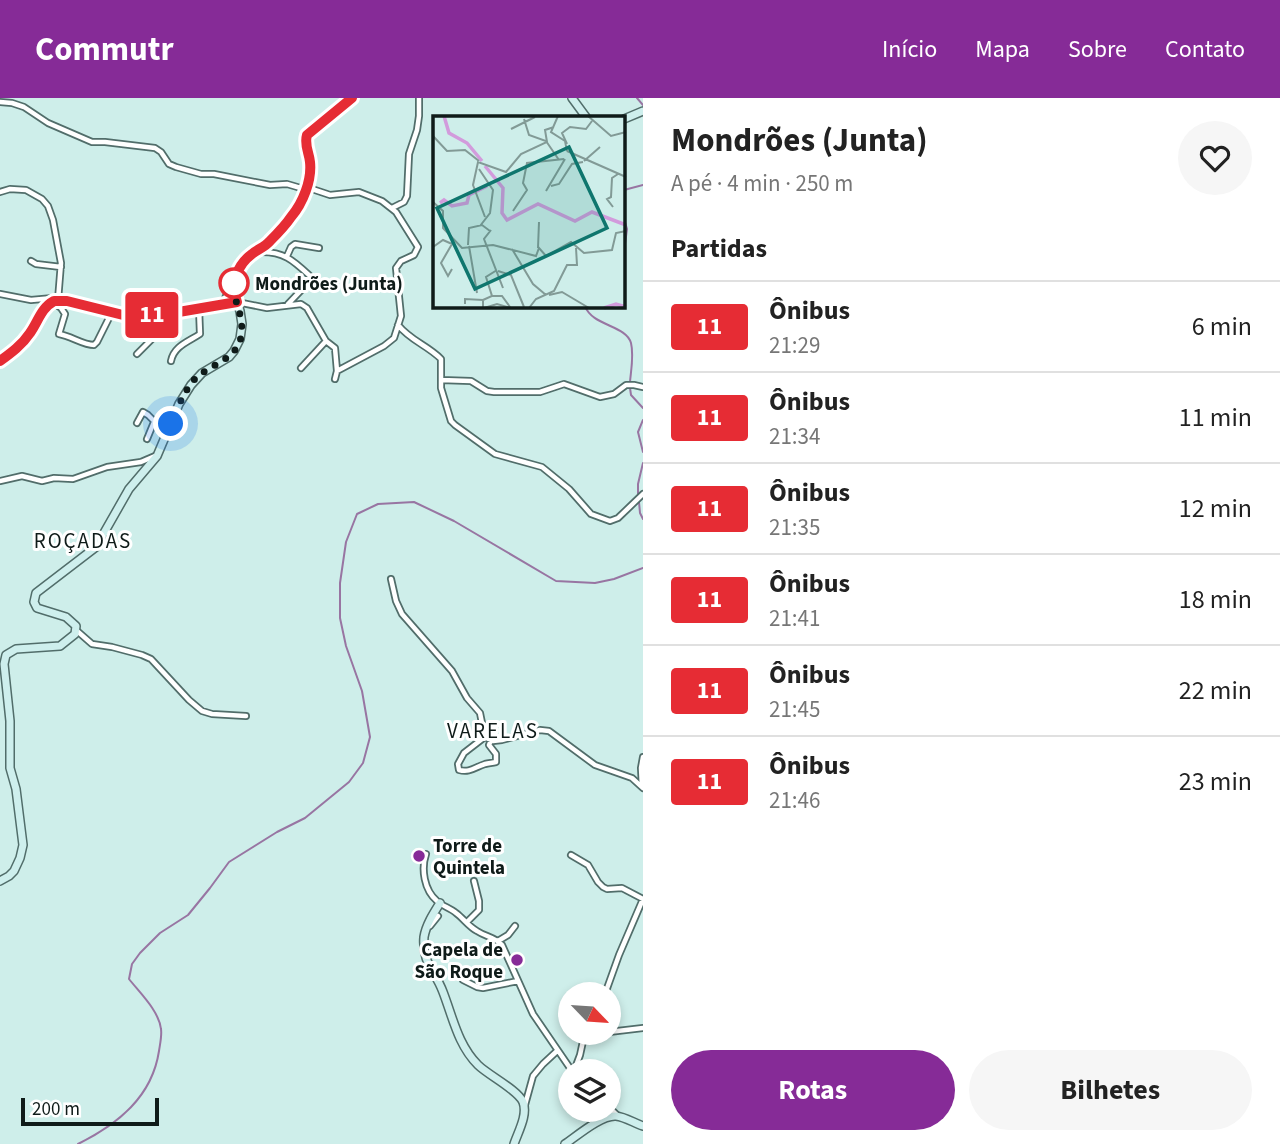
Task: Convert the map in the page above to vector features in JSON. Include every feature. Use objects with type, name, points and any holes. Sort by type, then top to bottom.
[{"type":"main road","points":[[0,881],[11,875],[16,868],[23,841],[16,787],[10,768],[10,724],[4,658],[16,649],[61,645],[73,636],[76,630],[67,617],[37,608],[34,602],[36,593],[94,550],[129,489],[158,455],[184,395],[194,380],[229,357],[236,347],[242,326],[233,286],[237,274],[245,261],[270,241],[292,217],[309,179],[307,135],[352,98]]},
{"type":"main road","points":[[572,98],[585,116]]},
{"type":"main road","points":[[626,119],[642,111]]},
{"type":"main road","points":[[440,903],[427,927],[427,963],[443,990],[458,1035],[466,1050],[480,1067],[519,1096],[523,1103],[524,1109],[514,1144]]},
{"type":"main road","points":[[621,1118],[643,1126]]},
{"type":"main road","points":[[565,1144],[598,1122]]},
{"type":"street","points":[[392,208],[403,202],[407,196],[409,156],[417,130],[419,98]]},
{"type":"street","points":[[0,102],[24,107],[48,123],[92,142],[155,148],[169,164],[201,174],[268,184],[287,184],[330,195],[359,192],[392,208],[418,248],[414,255],[401,261],[396,268],[401,312],[394,338],[388,344],[337,371]]},
{"type":"street","points":[[0,192],[10,189],[26,190],[46,202],[53,220],[61,267],[58,300]]},
{"type":"street","points":[[287,256],[295,244],[319,248]]},
{"type":"street","points":[[255,252],[273,252],[287,256],[310,275],[311,278],[287,305]]},
{"type":"street","points":[[31,261],[61,267]]},
{"type":"street","points":[[222,304],[237,274]]},
{"type":"street","points":[[0,294],[31,300],[51,298],[131,317],[237,302],[265,308],[299,303],[305,306],[326,341],[335,348],[335,379]]},
{"type":"street","points":[[0,362],[23,342],[44,309],[51,302],[58,300]]},
{"type":"street","points":[[51,302],[65,314],[59,334],[90,345],[96,343],[112,312]]},
{"type":"street","points":[[171,361],[178,348],[200,334],[199,308]]},
{"type":"street","points":[[137,354],[158,333],[149,316]]},
{"type":"street","points":[[398,325],[408,337],[440,358],[441,390],[450,419],[498,456],[535,464],[546,470],[568,487],[592,514],[610,521],[640,496]]},
{"type":"street","points":[[301,368],[326,341]]},
{"type":"street","points":[[441,380],[472,382],[492,392],[540,392],[566,384],[599,397],[614,394],[622,387],[630,385],[643,387]]},
{"type":"street","points":[[137,423],[143,412],[160,426]]},
{"type":"street","points":[[150,432],[175,414]]},
{"type":"street","points":[[147,439],[154,422]]},
{"type":"street","points":[[0,481],[22,476],[41,481],[75,478],[110,467],[141,462],[158,455]]},
{"type":"street","points":[[391,579],[402,614],[452,671],[467,698],[480,713],[485,736],[491,740],[506,740],[540,730],[549,731],[595,765],[632,778],[643,788]]},
{"type":"street","points":[[76,630],[93,645],[112,647],[151,659],[189,701],[204,712],[246,716]]},
{"type":"street","points":[[485,736],[463,754],[458,764],[459,770],[472,771],[484,764],[496,762],[496,754],[489,745],[491,740]]},
{"type":"street","points":[[643,757],[643,788]]},
{"type":"street","points":[[426,854],[425,879],[433,896],[475,930],[498,941],[532,1011],[563,1059]]},
{"type":"street","points":[[572,855],[588,865],[605,888],[622,888],[643,899],[610,982]]},
{"type":"street","points":[[467,922],[478,910],[479,901],[474,881]]},
{"type":"street","points":[[425,949],[430,926],[438,916]]},
{"type":"street","points":[[498,941],[515,926]]},
{"type":"street","points":[[463,980],[483,988],[518,981]]},
{"type":"street","points":[[621,1031],[643,1028]]},
{"type":"street","points":[[524,1109],[533,1076],[557,1051]]},
{"type":"waterway","points":[[637,98],[643,105]]},
{"type":"waterway","points":[[626,189],[643,185]]},
{"type":"waterway","points":[[626,226],[626,236]]},
{"type":"waterway","points":[[586,308],[594,318],[628,337],[632,352],[630,382]]},
{"type":"waterway","points":[[630,388],[631,395],[643,408]]},
{"type":"waterway","points":[[643,420],[638,432],[643,452]]},
{"type":"waterway","points":[[638,497],[643,463]]},
{"type":"waterway","points":[[78,1144],[107,1128],[131,1107],[149,1082],[155,1067],[161,1037],[160,1022],[129,979],[132,964],[140,953],[160,933],[188,915],[229,862],[305,818],[349,782],[363,763],[370,737],[362,691],[346,646],[340,618],[340,583],[346,542],[357,514],[378,504],[414,502],[454,521],[556,581],[595,583],[643,568]]},
{"type":"waterway","points":[[639,502],[643,519]]},
{"type":"bus line","name":"11","points":[[0,361],[12,353],[32,331],[47,305],[58,300],[131,317],[237,302],[233,286],[241,265],[270,241],[292,217],[306,187],[310,163],[307,135],[352,98]]},
{"type":"place","name":"Mondrões (Junta)","points":[[234,283]]},
{"type":"place","name":"Torre de Quintela","points":[[419,856]]},
{"type":"place","name":"Capela de São Roque","points":[[517,960]]},
{"type":"district","name":"ROÇADAS","points":[[83,541]]},
{"type":"district","name":"VARELAS","points":[[493,731]]},
{"type":"route","points":[[171,424],[179,404],[194,380],[229,357],[239,342],[241,317],[234,283]]}]
